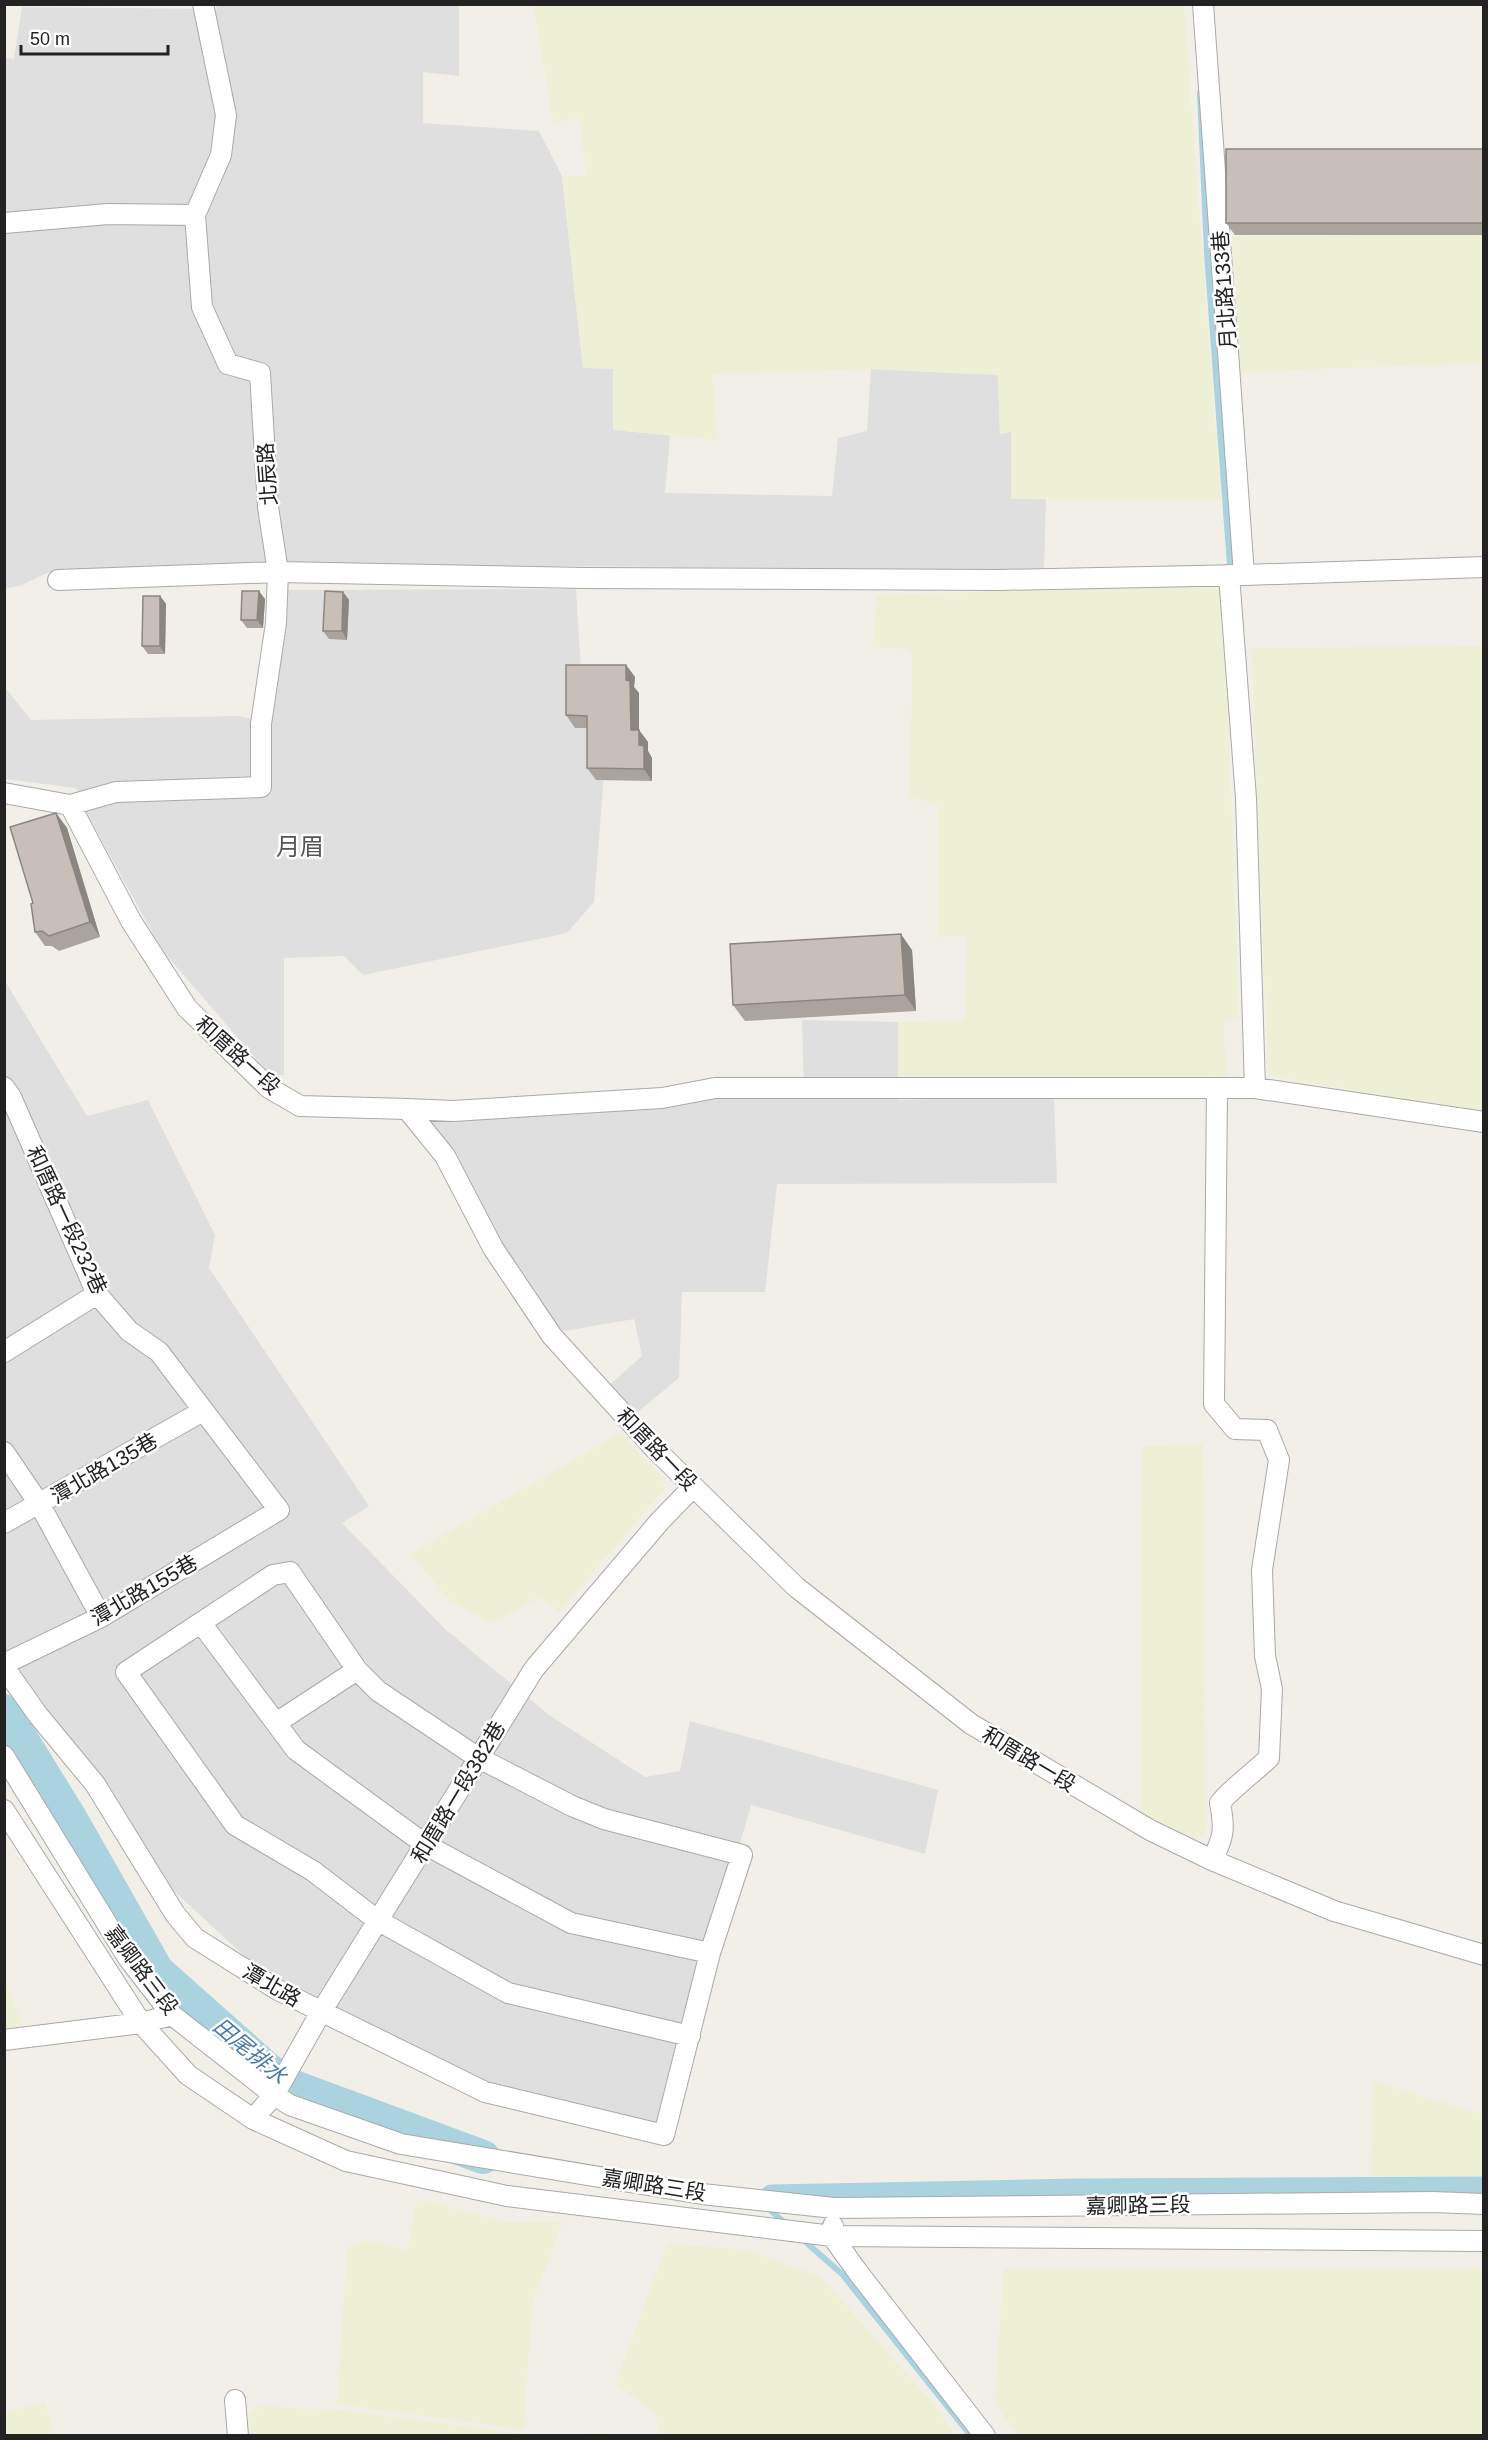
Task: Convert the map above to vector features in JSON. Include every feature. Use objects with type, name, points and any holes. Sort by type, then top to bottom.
[{"type":"street","name":"北辰路","points":[[70,805],[116,792],[261,787],[261,724],[276,623],[278,572],[268,507],[260,373],[228,364],[202,307],[195,215],[221,155],[226,116],[203,4]]},
{"type":"street","name":"月北路133巷","points":[[1203,4],[1236,575],[1256,1088]]},
{"type":"street","points":[[4,223],[108,214],[195,215]]},
{"type":"street","points":[[58,580],[278,572],[585,578],[987,580],[1484,567]]},
{"type":"street","points":[[4,794],[70,805]]},
{"type":"street","name":"和厝路一段","points":[[70,805],[130,921],[187,1008],[269,1088],[300,1106],[408,1109],[446,1156],[493,1248],[552,1336],[693,1487],[796,1587],[970,1724],[1150,1830],[1212,1860],[1334,1911],[1484,1955]]},
{"type":"street","name":"和厝路一段232巷","points":[[4,1087],[11,1097],[97,1294],[129,1331],[159,1352],[279,1510]]},
{"type":"street","points":[[408,1109],[453,1111],[662,1098],[716,1088],[1256,1088],[1484,1122]]},
{"type":"street","points":[[1212,1860],[1223,1840],[1224,1822],[1220,1803],[1228,1793],[1237,1788],[1269,1758],[1272,1689],[1265,1656],[1262,1570],[1279,1460],[1268,1430],[1235,1429],[1214,1404],[1217,1088]]},
{"type":"street","points":[[4,1352],[97,1294]]},
{"type":"street","name":"潭北路135巷","points":[[4,1523],[40,1505],[204,1411]]},
{"type":"street","points":[[4,1452],[40,1505],[101,1617]]},
{"type":"street","name":"和厝路一段382巷","points":[[253,2119],[274,2096],[321,2012],[377,1920],[534,1669],[660,1521],[693,1487]]},
{"type":"street","name":"潭北路155巷","points":[[4,1665],[101,1617],[279,1510]]},
{"type":"street","points":[[290,1572],[357,1670],[378,1691],[477,1757],[572,1806],[604,1819],[741,1855],[710,1953],[690,2036],[508,1993],[377,1920],[313,1871],[235,1825],[126,1672],[273,1575],[290,1572]]},
{"type":"street","points":[[201,1623],[296,1750],[426,1845],[571,1923],[710,1953]]},
{"type":"street","name":"潭北路","points":[[4,1665],[38,1715],[96,1784],[175,1914],[195,1938],[278,1990],[485,2092],[664,2134],[690,2036]]},
{"type":"street","points":[[276,1723],[357,1670]]},
{"type":"street","name":"嘉卿路三段","points":[[4,1756],[128,1958],[172,2015],[274,2096],[290,2105],[401,2144],[702,2194],[834,2208],[1421,2202],[1484,2204]]},
{"type":"street","name":"嘉卿路三段","points":[[4,1810],[141,2023],[188,2075],[253,2119],[346,2161],[507,2196],[832,2236],[1484,2241]]},
{"type":"street","points":[[4,2040],[141,2023],[172,2015]]},
{"type":"street","points":[[834,2208],[832,2236],[985,2436]]},
{"type":"street","points":[[235,2400],[238,2436]]},
{"type":"shaded area","points":[[216,4],[459,5],[459,76],[423,72],[423,123],[539,131],[562,176],[583,368],[613,368],[614,430],[670,435],[665,493],[832,496],[838,438],[867,431],[871,369],[998,375],[1000,433],[1011,432],[1011,499],[1046,499],[1044,570],[560,566],[49,572],[22,585],[5,589],[4,233],[7,232],[4,211],[4,57],[14,59],[22,7],[217,9]]},
{"type":"shaded area","points":[[576,589],[581,670],[612,671],[594,902],[567,933],[363,975],[344,956],[284,958],[284,1075],[270,1075],[162,950],[87,814],[76,788],[5,779],[4,686],[31,720],[237,716],[269,722],[284,590]]},
{"type":"shaded area","points":[[5,981],[87,1116],[148,1100],[215,1235],[209,1268],[369,1506],[342,1523],[445,1629],[549,1715],[645,1777],[680,1771],[690,1721],[938,1790],[925,1854],[751,1805],[660,2125],[497,2090],[255,1966],[174,1891],[5,1654]]},
{"type":"shaded area","points":[[802,1020],[898,1022],[898,1100],[1054,1095],[1057,1183],[777,1184],[765,1292],[682,1292],[679,1378],[628,1420],[604,1390],[642,1356],[634,1319],[559,1332],[479,1236],[426,1123],[435,1114],[804,1094]]},
{"type":"green space","points":[[533,5],[1184,5],[1221,500],[1011,499],[1011,432],[1000,434],[998,375],[871,369],[712,374],[717,440],[613,430],[613,369],[583,368],[562,176],[586,176],[580,119],[553,122]]},
{"type":"green space","points":[[1483,233],[1483,363],[1240,372],[1232,237]]},
{"type":"green space","points":[[1224,584],[1239,1019],[1224,1022],[1226,1077],[898,1076],[898,1022],[965,1021],[967,936],[938,937],[938,806],[910,796],[912,656],[908,649],[872,648],[877,595]]},
{"type":"green space","points":[[1483,646],[1483,1114],[1268,1075],[1251,648]]},
{"type":"green space","points":[[621,1433],[659,1474],[664,1483],[664,1490],[559,1612],[540,1597],[501,1618],[488,1622],[450,1600],[410,1554]]},
{"type":"green space","points":[[1203,1445],[1205,1835],[1191,1839],[1141,1816],[1142,1446]]},
{"type":"green space","points":[[5,1978],[22,2026],[5,2028]]},
{"type":"green space","points":[[1373,2081],[1483,2115],[1483,2176],[1371,2177]]},
{"type":"green space","points":[[417,2199],[506,2222],[563,2222],[532,2304],[524,2430],[337,2404],[347,2248],[366,2240],[407,2250]]},
{"type":"green space","points":[[667,2244],[742,2249],[820,2276],[931,2401],[955,2435],[659,2435],[655,2413],[615,2384]]},
{"type":"green space","points":[[1003,2269],[1483,2269],[1483,2435],[1017,2435],[995,2404]]},
{"type":"green space","points":[[45,2402],[53,2435],[5,2435],[5,2413]]},
{"type":"green space","points":[[259,2406],[339,2410],[533,2435],[606,2433],[607,2435],[248,2436],[245,2420]]},
{"type":"building","points":[[1226,149],[1484,149],[1484,223],[1226,223]]},
{"type":"building","points":[[242,591],[259,591],[257,620],[241,620]]},
{"type":"building","points":[[325,591],[343,592],[342,631],[323,631]]},
{"type":"building","points":[[143,596],[160,596],[160,646],[142,646]]},
{"type":"building","points":[[566,665],[626,665],[626,680],[630,681],[631,730],[639,730],[639,745],[644,746],[644,769],[587,768],[587,716],[566,715]]},
{"type":"building","points":[[56,813],[90,922],[49,936],[42,931],[35,932],[31,904],[33,903],[10,827]]},
{"type":"building","points":[[901,934],[905,995],[733,1005],[730,944]]},
{"type":"waterway","points":[[1200,93],[1207,253],[1230,565]]},
{"type":"waterway","name":"田尾排水","points":[[4,1711],[70,1818],[157,1971],[283,2083],[483,2157]]},
{"type":"waterway","points":[[771,2195],[1078,2189],[1484,2187]]},
{"type":"waterway","points":[[767,2207],[786,2224]]},
{"type":"waterway","points":[[800,2237],[842,2274],[971,2436]]},
{"type":"district","name":"月眉","points":[[300,846]]}]
